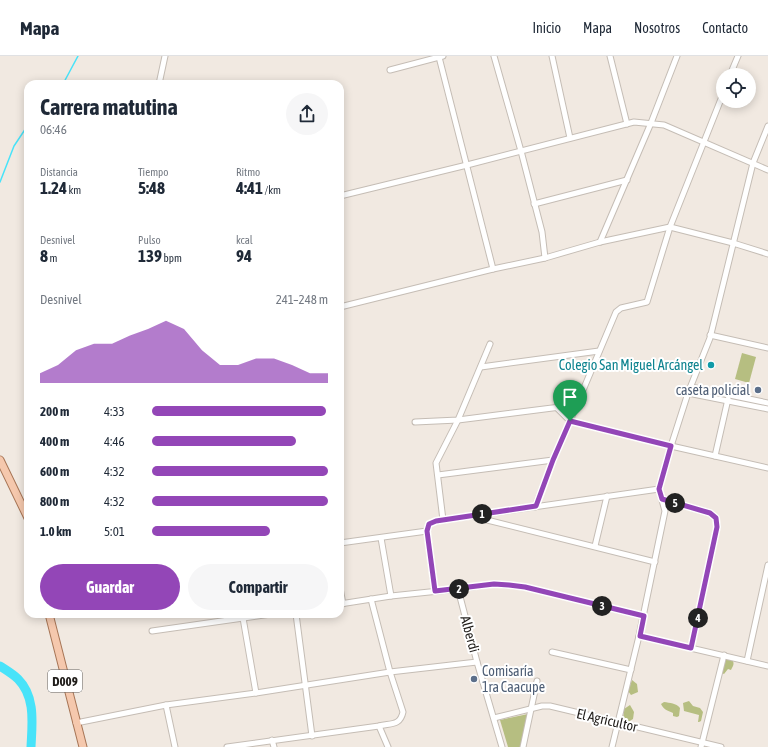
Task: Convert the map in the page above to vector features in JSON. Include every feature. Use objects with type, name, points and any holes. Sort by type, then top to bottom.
[{"type":"main road","points":[[0,460],[24,510]]},
{"type":"main road","name":"D009","points":[[50,618],[83,747]]},
{"type":"street","points":[[160,80],[165,56]]},
{"type":"street","points":[[494,56],[542,232],[545,258]]},
{"type":"street","points":[[552,56],[570,138]]},
{"type":"street","points":[[610,56],[626,124]]},
{"type":"street","points":[[600,242],[651,123],[677,56]]},
{"type":"street","points":[[733,68],[738,56]]},
{"type":"street","points":[[390,70],[441,57],[493,269]]},
{"type":"street","points":[[536,506],[553,460],[616,312],[621,308],[647,302],[670,227],[718,108]]},
{"type":"street","points":[[344,195],[634,122],[664,125],[768,170]]},
{"type":"street","points":[[612,747],[640,636],[665,510],[659,489],[689,390],[710,335],[753,163],[768,126]]},
{"type":"street","points":[[534,204],[627,180]]},
{"type":"street","points":[[344,306],[493,269],[545,258],[600,242],[670,227],[733,243],[768,254]]},
{"type":"street","points":[[710,335],[768,348]]},
{"type":"street","points":[[443,520],[436,463],[458,420],[490,344]]},
{"type":"street","points":[[481,367],[599,351]]},
{"type":"street","points":[[689,390],[768,404]]},
{"type":"street","points":[[728,398],[768,409]]},
{"type":"street","points":[[715,456],[728,398]]},
{"type":"street","points":[[415,422],[458,420],[576,405]]},
{"type":"street","points":[[557,408],[570,421],[768,468]]},
{"type":"street","points":[[438,475],[553,460]]},
{"type":"street","points":[[435,591],[427,531],[429,524],[443,520],[659,489]]},
{"type":"street","points":[[595,546],[607,496]]},
{"type":"street","points":[[662,499],[710,513],[716,518],[717,527],[691,648]]},
{"type":"street","points":[[471,516],[655,562]]},
{"type":"street","points":[[344,542],[427,531]]},
{"type":"street","points":[[380,538],[391,596]]},
{"type":"street","points":[[747,661],[768,565]]},
{"type":"street","points":[[344,604],[391,596],[494,584],[525,587],[644,616]]},
{"type":"street","name":"Alberdi","points":[[458,589],[477,662],[502,747]]},
{"type":"street","points":[[227,747],[379,726],[397,722],[402,719],[403,712],[390,672],[371,599]]},
{"type":"street","points":[[152,630],[243,618],[256,693]]},
{"type":"street","points":[[296,618],[304,685],[312,736]]},
{"type":"street","points":[[640,636],[768,666]]},
{"type":"street","points":[[552,652],[631,670]]},
{"type":"street","points":[[701,745],[724,655]]},
{"type":"street","points":[[76,723],[166,705],[256,693],[390,672],[477,662]]},
{"type":"street","points":[[523,747],[537,682]]},
{"type":"street","points":[[166,705],[175,747]]},
{"type":"street","name":"El Agricultor","points":[[494,718],[532,708],[550,706],[618,722],[701,745],[720,747]]},
{"type":"street","points":[[379,726],[388,747]]},
{"type":"street","points":[[272,740],[274,747]]},
{"type":"green space","points":[[742,353],[756,357],[749,383],[735,379]]},
{"type":"green space","points":[[726,659],[732,659],[733,665],[731,670],[728,669],[724,674],[722,673]]},
{"type":"green space","points":[[632,680],[637,684],[638,692],[631,695],[628,691]]},
{"type":"green space","points":[[689,701],[693,706],[700,708],[703,712],[701,721],[698,722],[699,715],[684,711],[683,703]]},
{"type":"green space","points":[[664,702],[677,705],[680,708],[679,716],[673,716],[673,713],[665,709],[661,704]]},
{"type":"green space","points":[[630,705],[634,712],[633,719],[628,722],[623,720],[624,709]]},
{"type":"green space","points":[[528,714],[521,747],[508,747],[500,720]]},
{"type":"waterway","points":[[65,80],[78,56]]},
{"type":"waterway","points":[[0,182],[14,146],[24,131]]},
{"type":"waterway","points":[[0,666],[18,679],[28,694],[32,711],[31,747]]},
{"type":"place","name":"Colegio San Miguel Arcángel","points":[[711,365]]},
{"type":"place","name":"caseta policial","points":[[758,390]]},
{"type":"place","name":"Comisaría 1ra Caacupe","points":[[474,679]]},
{"type":"route","points":[[570,421],[671,446],[659,489],[662,499],[710,513],[716,518],[717,527],[691,648],[640,636],[644,616],[525,587],[494,584],[435,591],[427,531],[429,524],[436,521],[536,506],[553,460],[570,421]]}]
